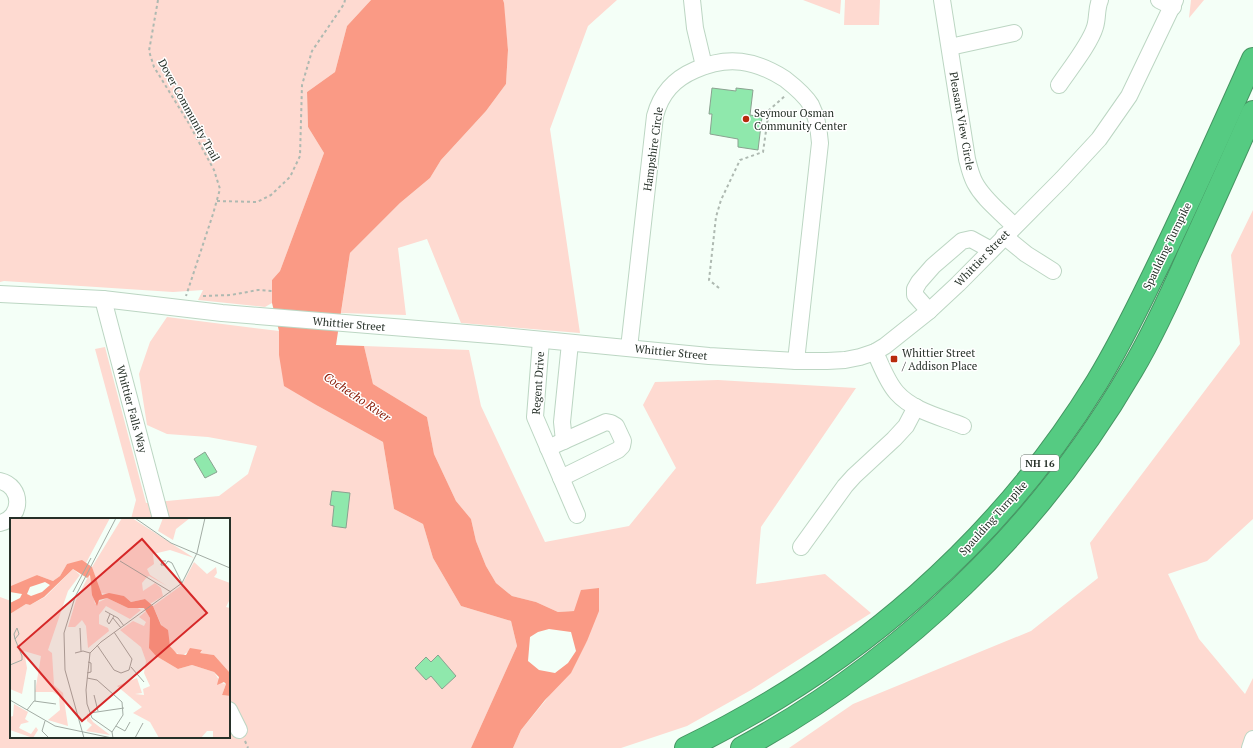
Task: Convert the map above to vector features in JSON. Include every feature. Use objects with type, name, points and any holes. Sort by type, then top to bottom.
[{"type":"highway","name":"Spaulding Turnpike","points":[[686,748],[717,733],[786,693],[847,652],[885,623],[916,597],[970,545],[1028,480],[1076,414],[1117,346],[1180,219],[1253,59]]},
{"type":"highway","name":"Spaulding Turnpike","points":[[742,748],[801,714],[832,693],[908,635],[977,570],[1013,532],[1072,461],[1094,432],[1133,369],[1177,280],[1253,112]]},
{"type":"street","points":[[692,0],[695,28],[704,66]]},
{"type":"street","name":"Pleasant View Circle","points":[[942,0],[970,173],[975,183],[1026,254],[1053,271]]},
{"type":"street","points":[[1059,86],[1091,37],[1095,28],[1100,0]]},
{"type":"street","name":"Whittier Street","points":[[0,294],[103,300],[266,317],[570,342],[688,354],[796,361],[827,362],[845,360],[875,352],[929,311],[958,284],[1080,160],[1099,139],[1132,90],[1169,2]]},
{"type":"street","points":[[950,47],[1014,34]]},
{"type":"street","name":"Hampshire Circle","points":[[629,348],[655,116],[658,106],[667,90],[684,74],[719,62],[747,62],[761,66],[789,82],[802,94],[811,105],[820,130],[820,143],[796,361]]},
{"type":"street","points":[[929,311],[915,295],[915,289],[919,282],[934,266],[962,241],[971,239],[991,250]]},
{"type":"street","name":"Whittier Falls Way","points":[[103,300],[161,518]]},
{"type":"street","name":"Regent Drive","points":[[541,340],[535,417],[577,515]]},
{"type":"street","points":[[564,441],[562,422],[570,342]]},
{"type":"street","points":[[875,352],[896,392],[916,407],[963,426]]},
{"type":"street","points":[[802,547],[854,476],[906,426],[916,407]]},
{"type":"street","points":[[548,448],[606,422],[616,426],[623,441],[622,446],[618,450],[561,478]]},
{"type":"street","points":[[0,482],[9,485],[17,496],[17,510],[10,518]]},
{"type":"street","points":[[0,523],[10,518]]},
{"type":"street","points":[[230,712],[239,730]]},
{"type":"street","points":[[1250,748],[1253,739]]},
{"type":"path","name":"Dover Community Trail","points":[[158,0],[149,51],[154,67],[188,122],[214,170],[220,189],[186,296],[192,297]]},
{"type":"path","points":[[217,201],[257,202],[271,195],[290,177],[300,156],[302,85],[312,51],[344,4],[345,0]]},
{"type":"path","points":[[719,288],[709,280],[716,217],[721,200],[740,160],[763,152],[769,110],[780,101]]},
{"type":"path","points":[[199,296],[231,295],[258,290],[272,291]]},
{"type":"shaded area","points":[[0,0],[371,0],[347,26],[335,72],[307,92],[308,127],[324,153],[280,271],[272,280],[272,303],[265,307],[198,300],[203,290],[173,292],[4,281],[0,282]]},
{"type":"shaded area","points":[[503,0],[617,0],[588,26],[550,129],[580,333],[461,323],[427,239],[398,248],[406,315],[341,313],[350,253],[400,203],[430,178],[441,160],[486,111],[506,84],[508,50]]},
{"type":"shaded area","points":[[803,0],[841,0],[840,14]]},
{"type":"shaded area","points":[[845,0],[880,0],[879,25],[844,25]]},
{"type":"shaded area","points":[[1191,0],[1204,0],[1189,18]]},
{"type":"shaded area","points":[[1253,210],[1253,519],[1207,561],[1168,574],[1199,639],[1245,694],[1253,678],[1253,748],[789,748],[853,704],[1031,631],[1098,578],[1090,543],[1240,344],[1231,255]]},
{"type":"shaded area","points":[[167,317],[279,331],[279,355],[318,406],[383,442],[394,509],[423,524],[433,558],[461,606],[511,621],[517,646],[471,748],[0,748],[0,597],[10,601],[10,738],[230,738],[230,518],[131,518],[136,500],[95,349],[105,347],[146,503],[219,496],[248,474],[257,446],[208,437],[167,434],[147,425],[139,374],[150,342]]},
{"type":"shaded area","points":[[364,346],[469,350],[481,406],[545,542],[629,526],[676,468],[643,405],[655,382],[718,380],[856,388],[761,527],[756,584],[825,574],[871,613],[751,690],[687,726],[621,748],[513,748],[521,730],[545,701],[587,641],[574,611],[558,612],[536,602],[512,596],[496,583],[486,566],[476,541],[471,519],[456,501],[434,454],[427,417],[373,384]]},
{"type":"water","name":"Cochecho River","points":[[371,0],[503,0],[504,3],[508,50],[506,84],[486,111],[441,160],[430,178],[400,203],[350,253],[336,345],[364,346],[373,384],[427,417],[434,454],[456,501],[471,519],[476,541],[486,566],[496,583],[512,596],[536,602],[558,612],[574,611],[581,590],[599,588],[599,611],[587,641],[571,673],[545,700],[521,730],[513,748],[471,748],[517,646],[511,621],[461,606],[433,558],[423,524],[394,509],[383,442],[284,386],[279,355],[279,331],[272,303],[272,280],[280,271],[324,153],[308,127],[307,92],[335,72],[347,26]],"holes":[[[549,629],[571,632],[576,651],[568,663],[555,673],[539,670],[528,661],[530,637],[538,632]]]},
{"type":"building","name":"Seymour Osman Community Center","points":[[712,88],[736,91],[736,88],[753,90],[750,115],[762,117],[758,150],[738,147],[738,139],[710,134],[712,114],[709,114]]},
{"type":"building","points":[[205,452],[217,472],[205,478],[194,459]]},
{"type":"building","points":[[332,491],[350,493],[346,528],[332,526],[334,506],[330,505]]},
{"type":"building","points":[[438,655],[456,676],[442,689],[431,676],[426,680],[415,668],[426,657],[431,662]]},
{"type":"place","name":"Seymour Osman Community Center","points":[[746,119]]},
{"type":"place","name":"Whittier Street / Addison Place","points":[[894,359]]}]
